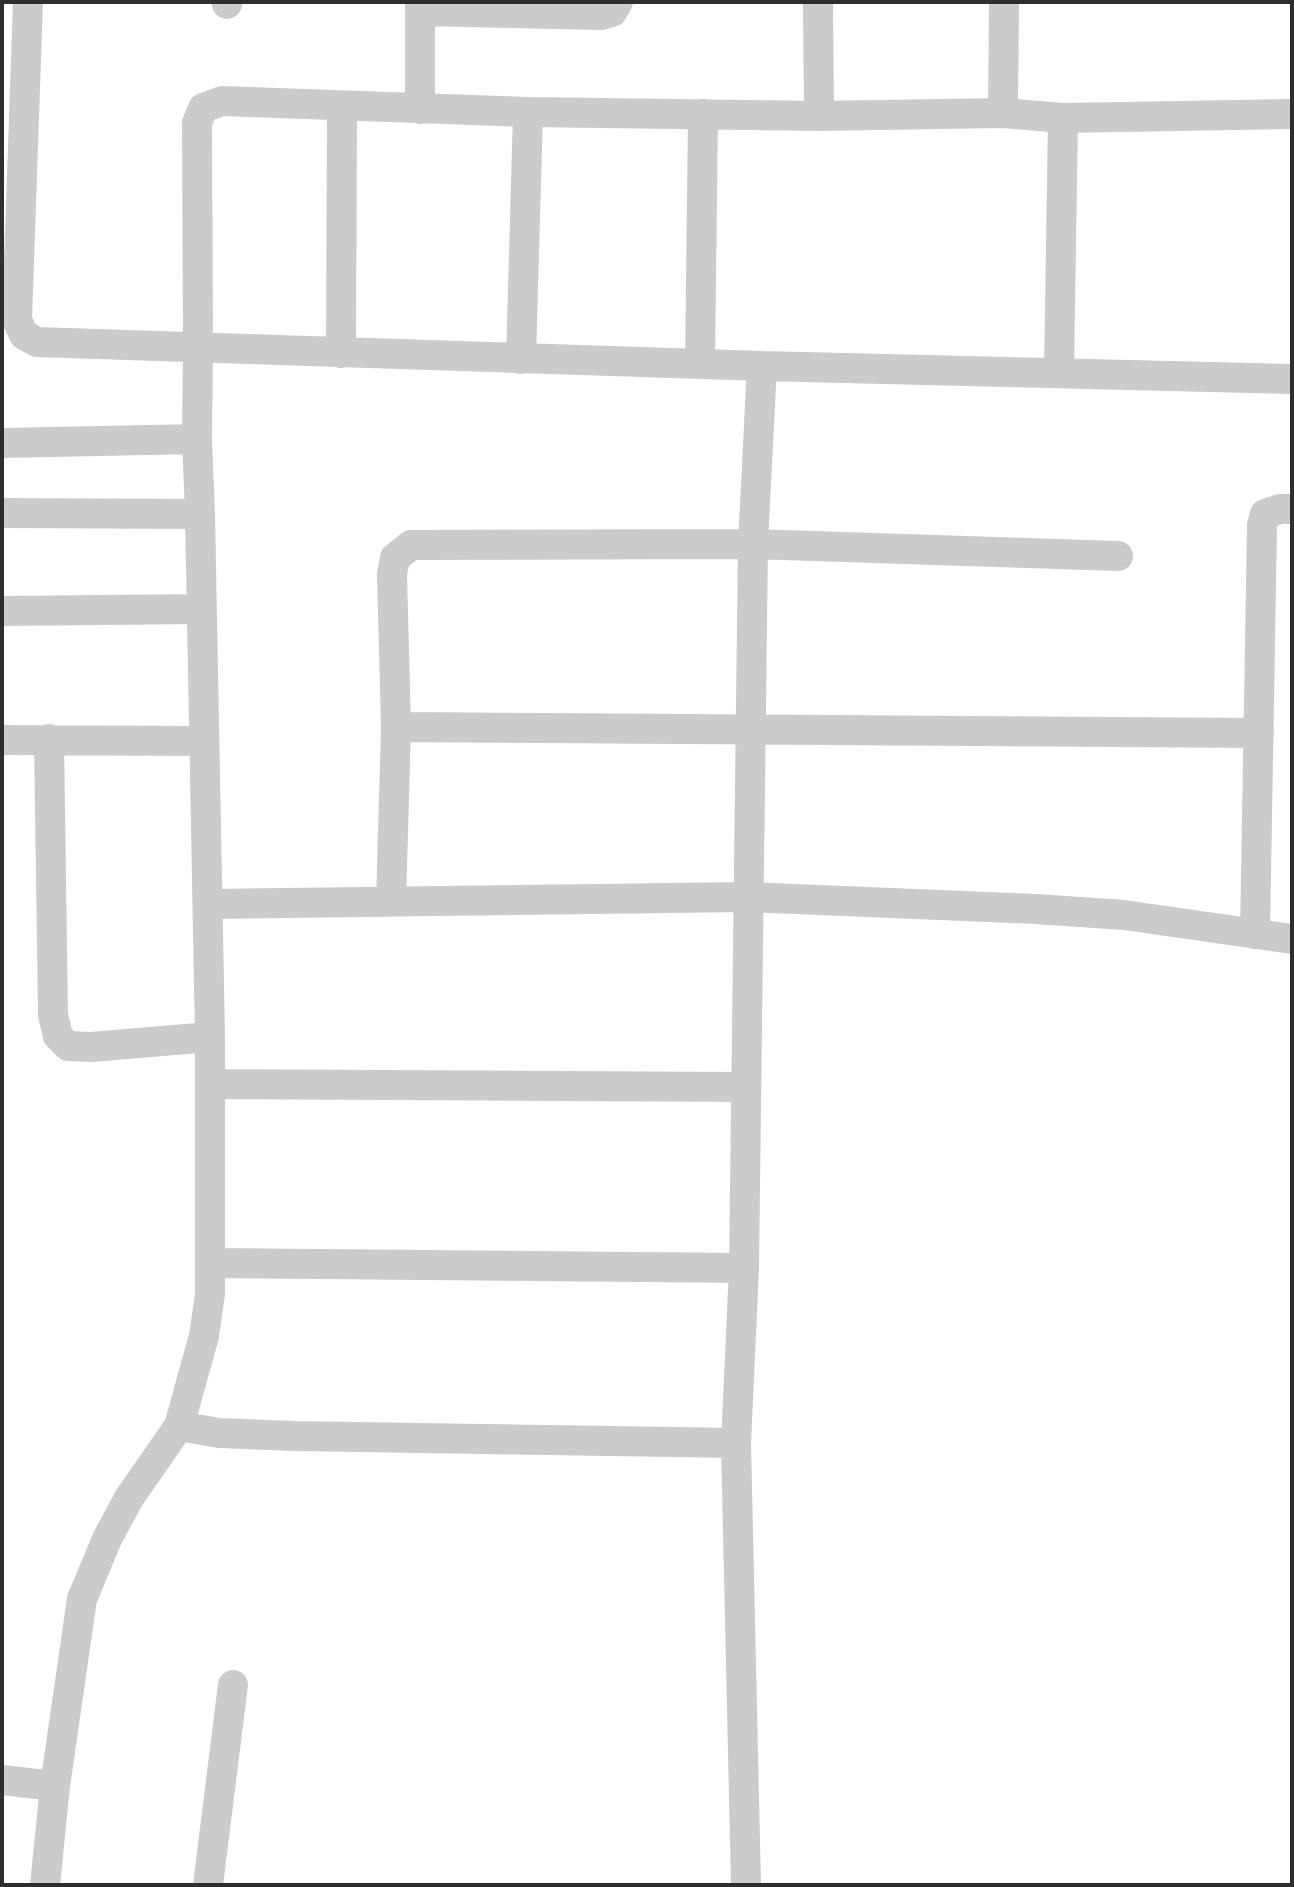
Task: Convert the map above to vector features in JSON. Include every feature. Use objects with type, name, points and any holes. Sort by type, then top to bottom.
[{"type":"street","points":[[28,2],[17,320],[24,335],[37,342],[341,354],[1292,379]]},
{"type":"street","points":[[420,109],[420,6],[602,15],[612,12],[618,2]]},
{"type":"street","points":[[818,2],[819,116]]},
{"type":"street","points":[[1003,113],[1004,2]]},
{"type":"street","points":[[45,1885],[55,1786],[82,1599],[107,1539],[128,1498],[179,1426],[204,1336],[210,1294],[208,904],[197,439],[197,123],[203,108],[222,101],[528,112],[819,116],[1003,113],[1063,118],[1292,114]]},
{"type":"street","points":[[341,354],[342,106]]},
{"type":"street","points":[[521,359],[528,112]]},
{"type":"street","points":[[700,363],[703,114]]},
{"type":"street","points":[[1059,372],[1063,118]]},
{"type":"street","points":[[746,1885],[736,1443],[744,1268],[753,544],[762,366]]},
{"type":"street","points":[[2,443],[197,439]]},
{"type":"street","points":[[1255,934],[1262,525],[1265,514],[1280,509],[1292,509]]},
{"type":"street","points":[[2,513],[200,514]]},
{"type":"street","points":[[391,902],[397,727],[392,574],[396,558],[411,545],[753,544],[1118,556]]},
{"type":"street","points":[[2,611],[202,609]]},
{"type":"street","points":[[397,727],[1259,733]]},
{"type":"street","points":[[49,739],[53,1015],[58,1036],[68,1046],[91,1047],[210,1037]]},
{"type":"street","points":[[2,740],[204,741]]},
{"type":"street","points":[[208,904],[747,897],[1073,911],[1124,915],[1292,939]]},
{"type":"street","points":[[210,1084],[745,1087]]},
{"type":"street","points":[[211,1263],[744,1268]]},
{"type":"street","points":[[179,1426],[219,1433],[294,1436],[736,1443]]},
{"type":"street","points":[[208,1885],[233,1685]]},
{"type":"street","points":[[2,1780],[55,1786]]}]
